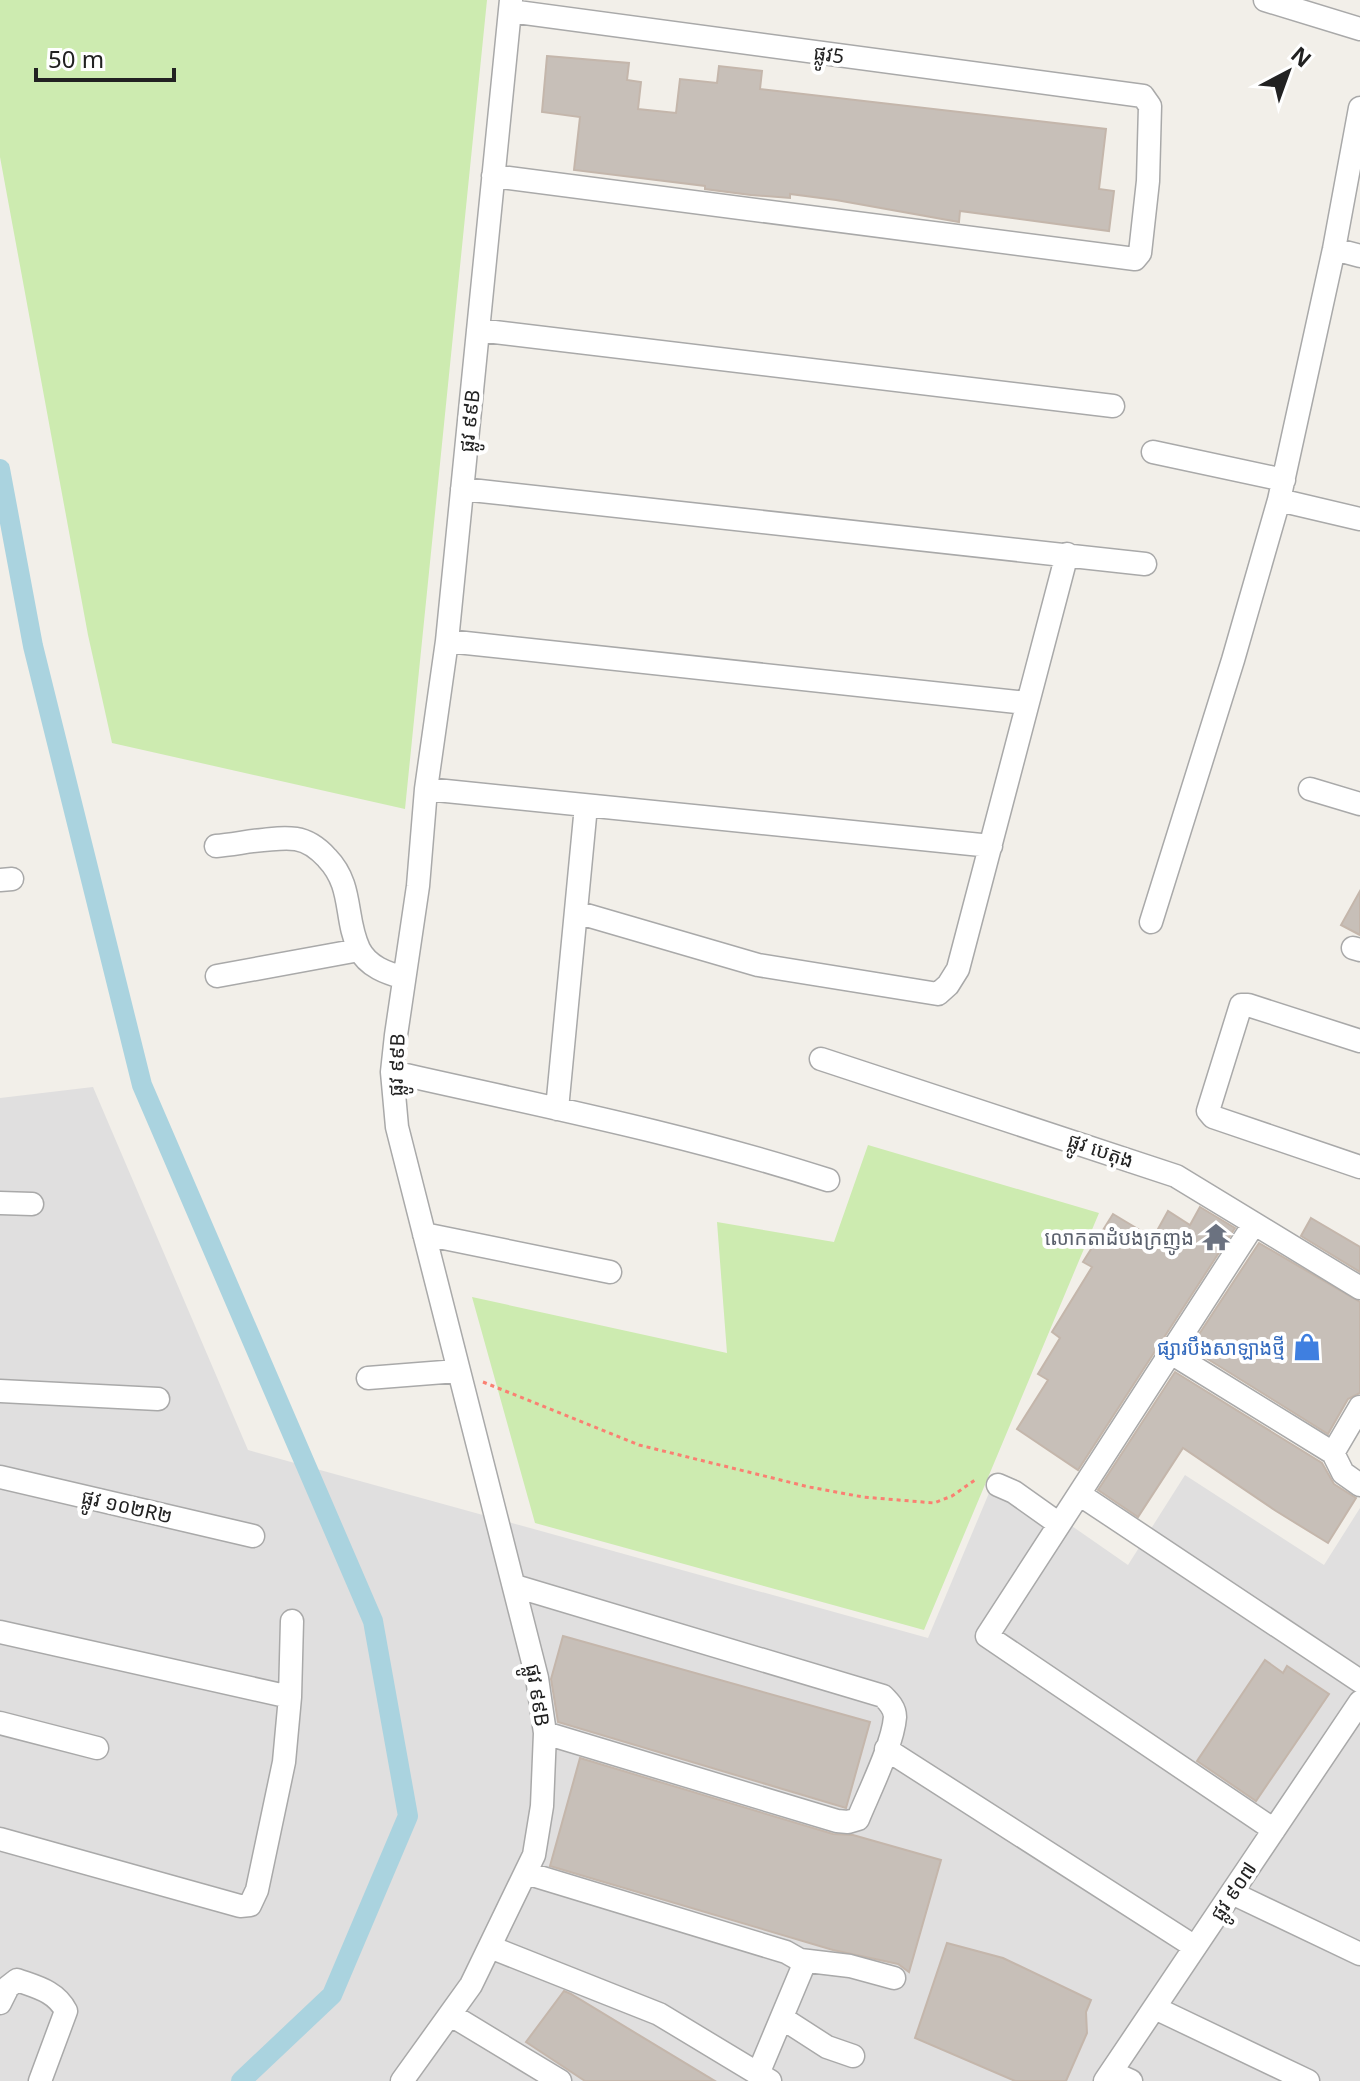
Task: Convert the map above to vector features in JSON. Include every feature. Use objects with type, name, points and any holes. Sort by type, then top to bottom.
[{"type":"street","points":[[1265,0],[1360,29]]},
{"type":"street","name":"ផ្លូវ5","points":[[493,176],[1135,259],[1140,253],[1148,181],[1150,106],[1148,100],[1127,94],[511,6]]},
{"type":"street","name":"ផ្លូវ ៩៩B","points":[[402,2081],[451,2015],[490,1947],[534,1855],[542,1806],[545,1733],[537,1678],[397,1127],[392,1072],[447,641],[511,6]]},
{"type":"street","points":[[1151,922],[1233,660],[1282,490],[1359,117]]},
{"type":"street","points":[[1334,249],[1360,256]]},
{"type":"street","points":[[478,330],[1113,406]]},
{"type":"street","points":[[1153,452],[1282,490],[1360,519]]},
{"type":"street","points":[[462,489],[1145,564]]},
{"type":"street","points":[[576,912],[758,965],[938,994],[958,969],[1067,554]]},
{"type":"street","points":[[447,641],[1026,703]]},
{"type":"street","points":[[426,789],[991,846]]},
{"type":"street","points":[[1310,789],[1360,804]]},
{"type":"street","points":[[557,1109],[586,806]]},
{"type":"street","points":[[216,846],[294,839],[319,849],[334,865],[344,883],[359,950],[371,964],[385,973],[404,978]]},
{"type":"street","points":[[217,976],[359,950]]},
{"type":"street","points":[[1360,1041],[1241,1005],[1208,1111],[1213,1117],[1360,1167]]},
{"type":"street","name":"ផ្លូវ បេតុង","points":[[821,1059],[1176,1176],[1360,1288]]},
{"type":"street","points":[[392,1072],[773,1162],[828,1180]]},
{"type":"street","points":[[0,1203],[32,1204]]},
{"type":"street","points":[[1254,1224],[987,1636],[1274,1830]]},
{"type":"street","points":[[424,1234],[610,1272]]},
{"type":"street","points":[[1171,1353],[1333,1453],[1343,1473],[1360,1485]]},
{"type":"street","points":[[368,1378],[457,1371]]},
{"type":"street","points":[[0,1391],[158,1399]]},
{"type":"street","points":[[1333,1453],[1360,1407]]},
{"type":"street","name":"ផ្លូវ ១០២R២","points":[[0,1477],[253,1536]]},
{"type":"street","points":[[998,1485],[1014,1492],[1059,1524]]},
{"type":"street","points":[[1079,1494],[1360,1681]]},
{"type":"street","points":[[515,1586],[883,1696],[892,1706],[895,1716],[886,1749],[858,1819],[848,1822],[545,1733]]},
{"type":"street","points":[[0,1839],[240,1906],[250,1905],[257,1890],[284,1762],[292,1621]]},
{"type":"street","points":[[0,1632],[290,1697]]},
{"type":"street","name":"ផ្លូវ ៩០៧","points":[[1116,2078],[1155,2008],[1360,1702]]},
{"type":"street","points":[[0,1723],[97,1748]]},
{"type":"street","points":[[886,1749],[1195,1947]]},
{"type":"street","points":[[526,1873],[786,1952],[800,1960],[850,1966],[894,1978]]},
{"type":"street","points":[[1232,1893],[1360,1954]]},
{"type":"street","points":[[490,1947],[659,2014],[764,2077],[782,2018],[802,1969],[800,1960]]},
{"type":"street","points":[[0,2003],[8,1987],[17,1980],[42,1988],[61,2000],[66,2011],[40,2081]]},
{"type":"street","points":[[1155,2008],[1308,2081]]},
{"type":"street","points":[[451,2015],[560,2081]]},
{"type":"street","points":[[782,2018],[827,2047],[853,2056]]},
{"type":"path","points":[[457,1371],[639,1445],[809,1487],[863,1497],[934,1503],[952,1496],[975,1480]]},
{"type":"shaded area","points":[[93,1087],[248,1450],[928,1638],[997,1474],[1128,1565],[1185,1475],[1324,1565],[1360,1508],[1360,2081],[0,2081],[0,1098]]},
{"type":"green space","points":[[0,0],[487,0],[405,809],[112,743],[88,635],[0,157]]},
{"type":"green space","points":[[868,1145],[1099,1213],[924,1630],[535,1523],[472,1297],[727,1353],[717,1222],[834,1242]]},
{"type":"building","points":[[547,56],[629,63],[627,80],[641,82],[638,109],[676,113],[680,79],[717,83],[719,66],[762,71],[760,89],[1106,129],[1099,189],[1114,191],[1109,231],[960,211],[959,222],[836,200],[790,194],[790,198],[751,195],[705,189],[705,186],[574,170],[580,117],[542,112]]},
{"type":"building","points":[[1360,891],[1360,935],[1341,925]]},
{"type":"building","points":[[1200,1207],[1235,1228],[1078,1470],[1017,1429],[1048,1380],[1038,1374],[1060,1338],[1052,1332],[1092,1267],[1083,1262],[1113,1214],[1153,1238],[1168,1211],[1190,1225]]},
{"type":"building","points":[[1311,1218],[1360,1247],[1360,1272],[1301,1236]]},
{"type":"building","points":[[1259,1243],[1360,1302],[1360,1393],[1348,1399],[1328,1434],[1190,1348]]},
{"type":"building","points":[[1175,1372],[1322,1463],[1334,1484],[1356,1498],[1328,1543],[1183,1448],[1138,1517],[1098,1490]]},
{"type":"building","points":[[563,1636],[870,1722],[846,1808],[558,1722],[551,1679]]},
{"type":"building","points":[[1265,1660],[1283,1673],[1287,1666],[1329,1694],[1256,1801],[1197,1761]]},
{"type":"building","points":[[580,1758],[833,1834],[853,1835],[941,1860],[909,1972],[898,1964],[833,1950],[550,1866]]},
{"type":"building","points":[[947,1943],[1003,1958],[1091,2000],[1086,2012],[1087,2033],[1066,2081],[1015,2081],[915,2038]]},
{"type":"building","points":[[564,1991],[715,2081],[585,2081],[526,2042]]},
{"type":"waterway","points":[[0,469],[33,646],[142,1085],[373,1621],[408,1816],[332,1995],[241,2081]]},
{"type":"place","name":"លោកតាដំបងក្រញូង","points":[[1216,1237]]},
{"type":"place","name":"ផ្សារបឹងសាឡាងថ្មី","points":[[1307,1347]]}]
